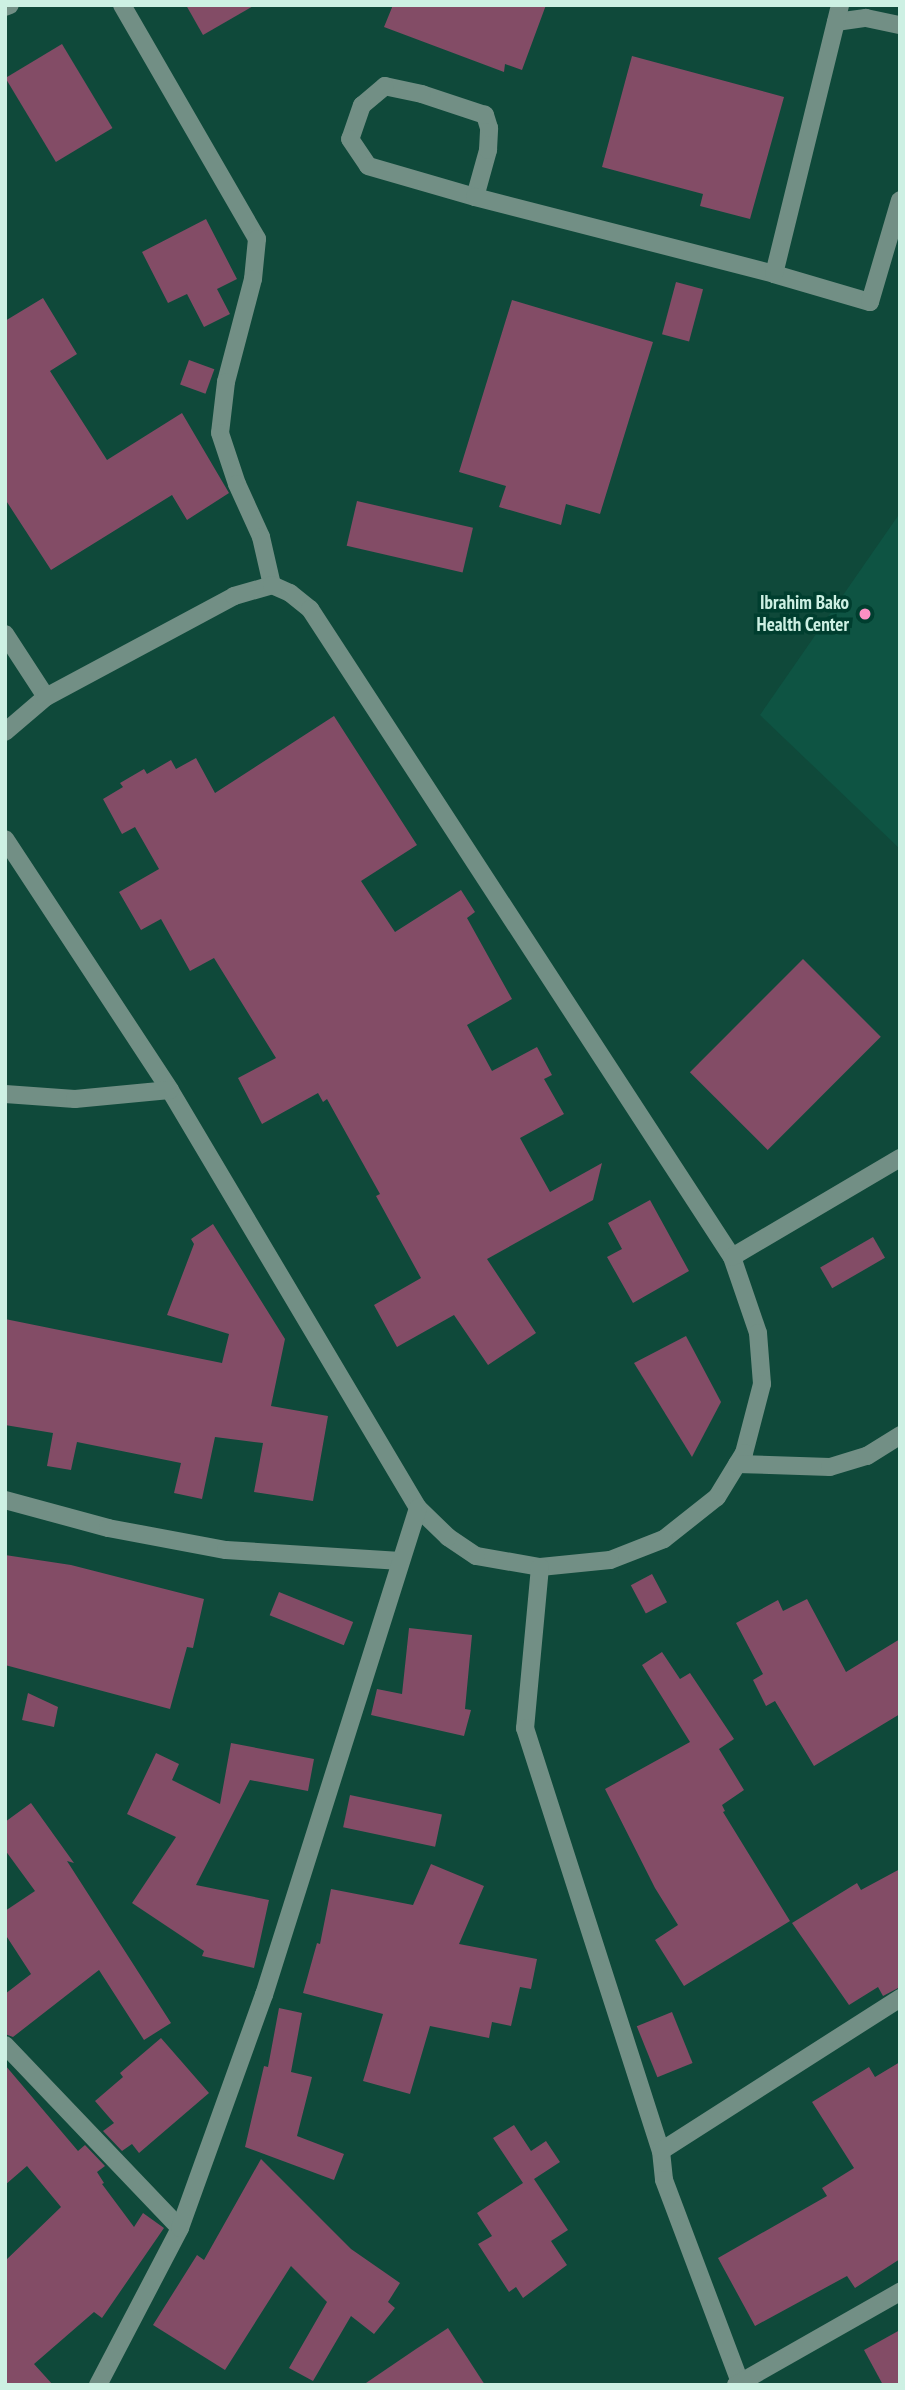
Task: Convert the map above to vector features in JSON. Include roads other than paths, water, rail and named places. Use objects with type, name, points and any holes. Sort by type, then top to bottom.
[{"type":"street","points":[[122,5],[257,239],[253,279],[226,382],[220,433],[237,484],[261,537],[272,585]]},
{"type":"street","points":[[774,274],[838,14],[900,25]]},
{"type":"street","points":[[475,197],[488,150],[489,128],[485,115],[422,94],[386,86],[362,105],[350,139],[368,166],[475,197],[774,274],[870,302],[900,200]]},
{"type":"street","points":[[5,732],[46,697],[234,596],[272,585],[290,593],[310,609],[732,1257],[758,1333],[762,1384],[744,1452],[717,1497],[664,1539],[611,1560],[540,1567],[476,1556],[448,1538],[418,1508],[170,1090],[5,839]]},
{"type":"street","points":[[5,634],[46,697]]},
{"type":"street","points":[[5,1094],[75,1099],[170,1090]]},
{"type":"street","points":[[732,1257],[900,1158]]},
{"type":"street","points":[[737,1464],[830,1467],[867,1457],[900,1435]]},
{"type":"street","points":[[5,1500],[108,1528],[226,1550],[401,1561]]},
{"type":"street","points":[[98,2385],[180,2228],[264,1996],[418,1508]]},
{"type":"street","points":[[540,1567],[525,1728],[661,2151],[664,2180],[739,2384],[900,2292]]},
{"type":"street","points":[[661,2151],[900,1998]]},
{"type":"street","points":[[5,2045],[180,2228]]},
{"type":"place","name":"Ibrahim Bako Health Center","points":[[865,614]]}]
